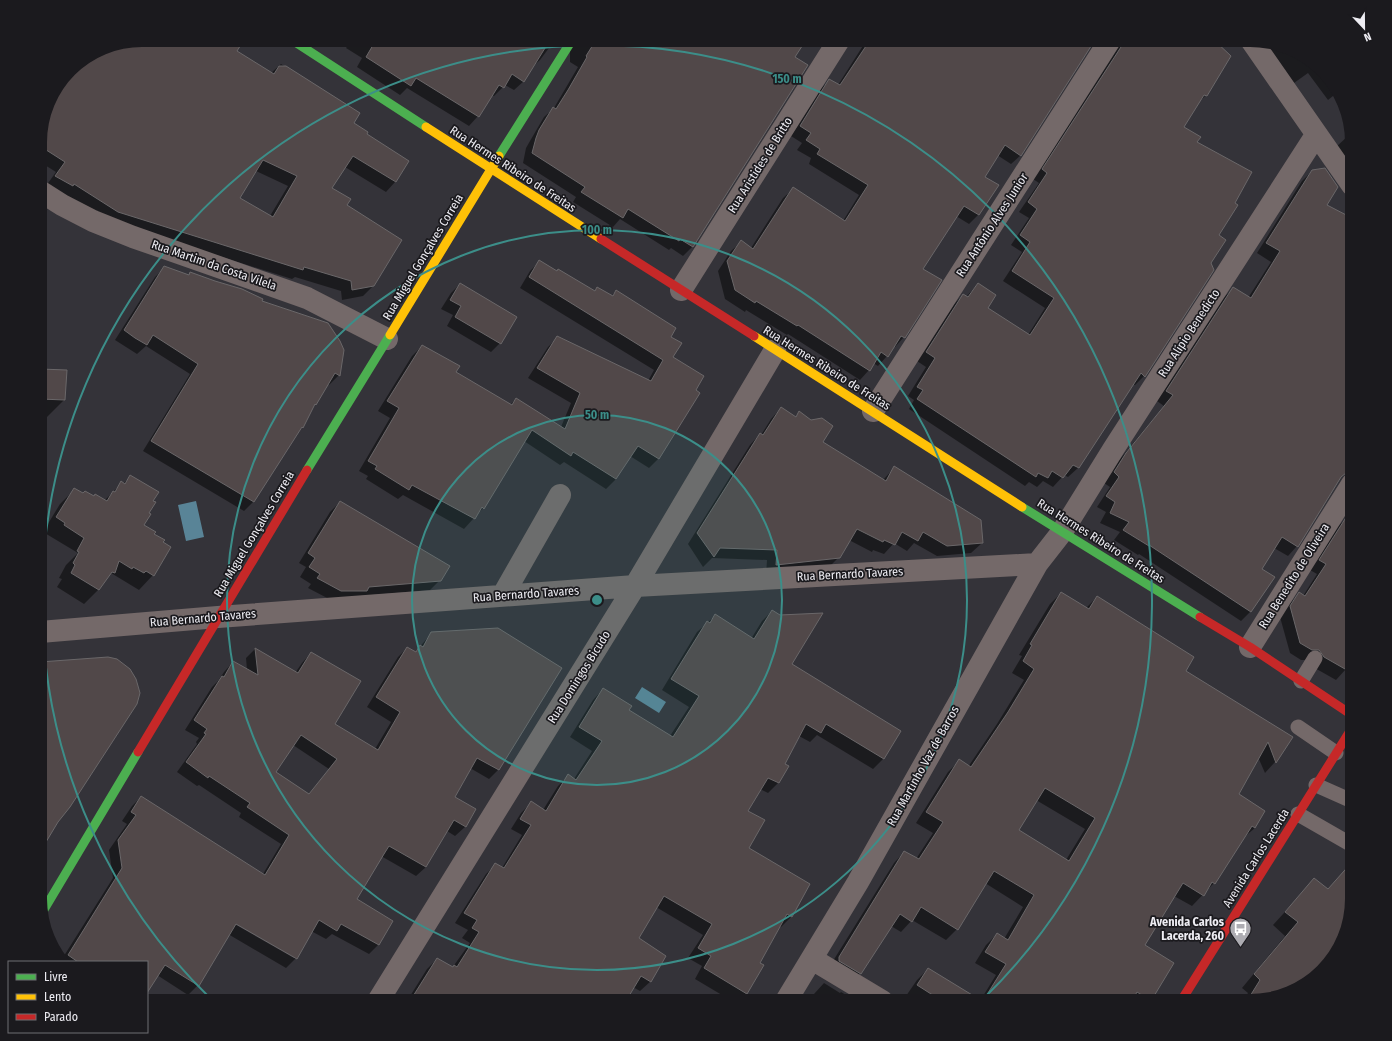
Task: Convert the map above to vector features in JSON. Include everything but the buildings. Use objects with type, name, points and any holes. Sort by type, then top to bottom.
[{"type":"street","name":"Rua Hermes Ribeiro de Freitas","points":[[308,47],[491,170],[1062,532],[1250,647],[1345,710]]},
{"type":"street","name":"Rua Miguel Gonçalves Correia","points":[[47,904],[218,617],[387,339],[568,47]]},
{"type":"street","name":"Rua Aristides de Britto","points":[[681,290],[835,47]]},
{"type":"street","name":"Rua Antônio Alves Junior","points":[[873,411],[1106,47]]},
{"type":"street","points":[[1256,47],[1345,175]]},
{"type":"street","name":"Rua Alípio Benedicto","points":[[1062,532],[1114,448],[1316,135]]},
{"type":"street","name":"Rua Martim da Costa Vilela","points":[[47,195],[93,221],[133,237],[307,298],[387,339]]},
{"type":"street","name":"Rua Domingos Bicudo","points":[[382,994],[634,586],[775,350]]},
{"type":"street","points":[[503,595],[560,495]]},
{"type":"street","name":"Rua Benedito de Oliveira","points":[[1250,647],[1345,495]]},
{"type":"street","name":"Rua Martinho Vaz de Barros","points":[[790,994],[858,882],[1037,564],[1062,532]]},
{"type":"street","name":"Rua Bernardo Tavares","points":[[47,631],[634,586],[1037,564]]},
{"type":"street","name":"Avenida Carlos Lacerda","points":[[1185,994],[1345,739]]},
{"type":"street","points":[[812,959],[870,994]]},
{"type":"lane","points":[[1301,681],[1315,658]]},
{"type":"lane","points":[[1298,727],[1336,754]]},
{"type":"lane","points":[[1316,785],[1345,798]]},
{"type":"lane","points":[[1298,814],[1345,841]]},
{"type":"water","points":[[196,501],[204,537],[186,541],[178,505]]},
{"type":"water","points":[[642,687],[666,702],[659,713],[635,698]]},
{"type":"traffic: fast","points":[[303,47],[426,127]]},
{"type":"traffic: fast","points":[[499,156],[568,47]]},
{"type":"traffic: fast","points":[[307,470],[390,335]]},
{"type":"traffic: fast","points":[[1022,507],[1200,617]]},
{"type":"traffic: fast","points":[[47,905],[138,752]]},
{"type":"traffic: slow","points":[[426,127],[601,239]]},
{"type":"traffic: slow","points":[[390,335],[499,156]]},
{"type":"traffic: slow","points":[[754,336],[1022,507]]},
{"type":"traffic: jam","points":[[601,239],[754,336]]},
{"type":"traffic: jam","points":[[138,752],[307,470]]},
{"type":"traffic: jam","points":[[1200,617],[1250,647],[1345,710]]},
{"type":"traffic: jam","points":[[1185,994],[1345,739]]},
{"type":"place","name":"Avenida Carlos Lacerda, 260","points":[[1240,948]]}]
